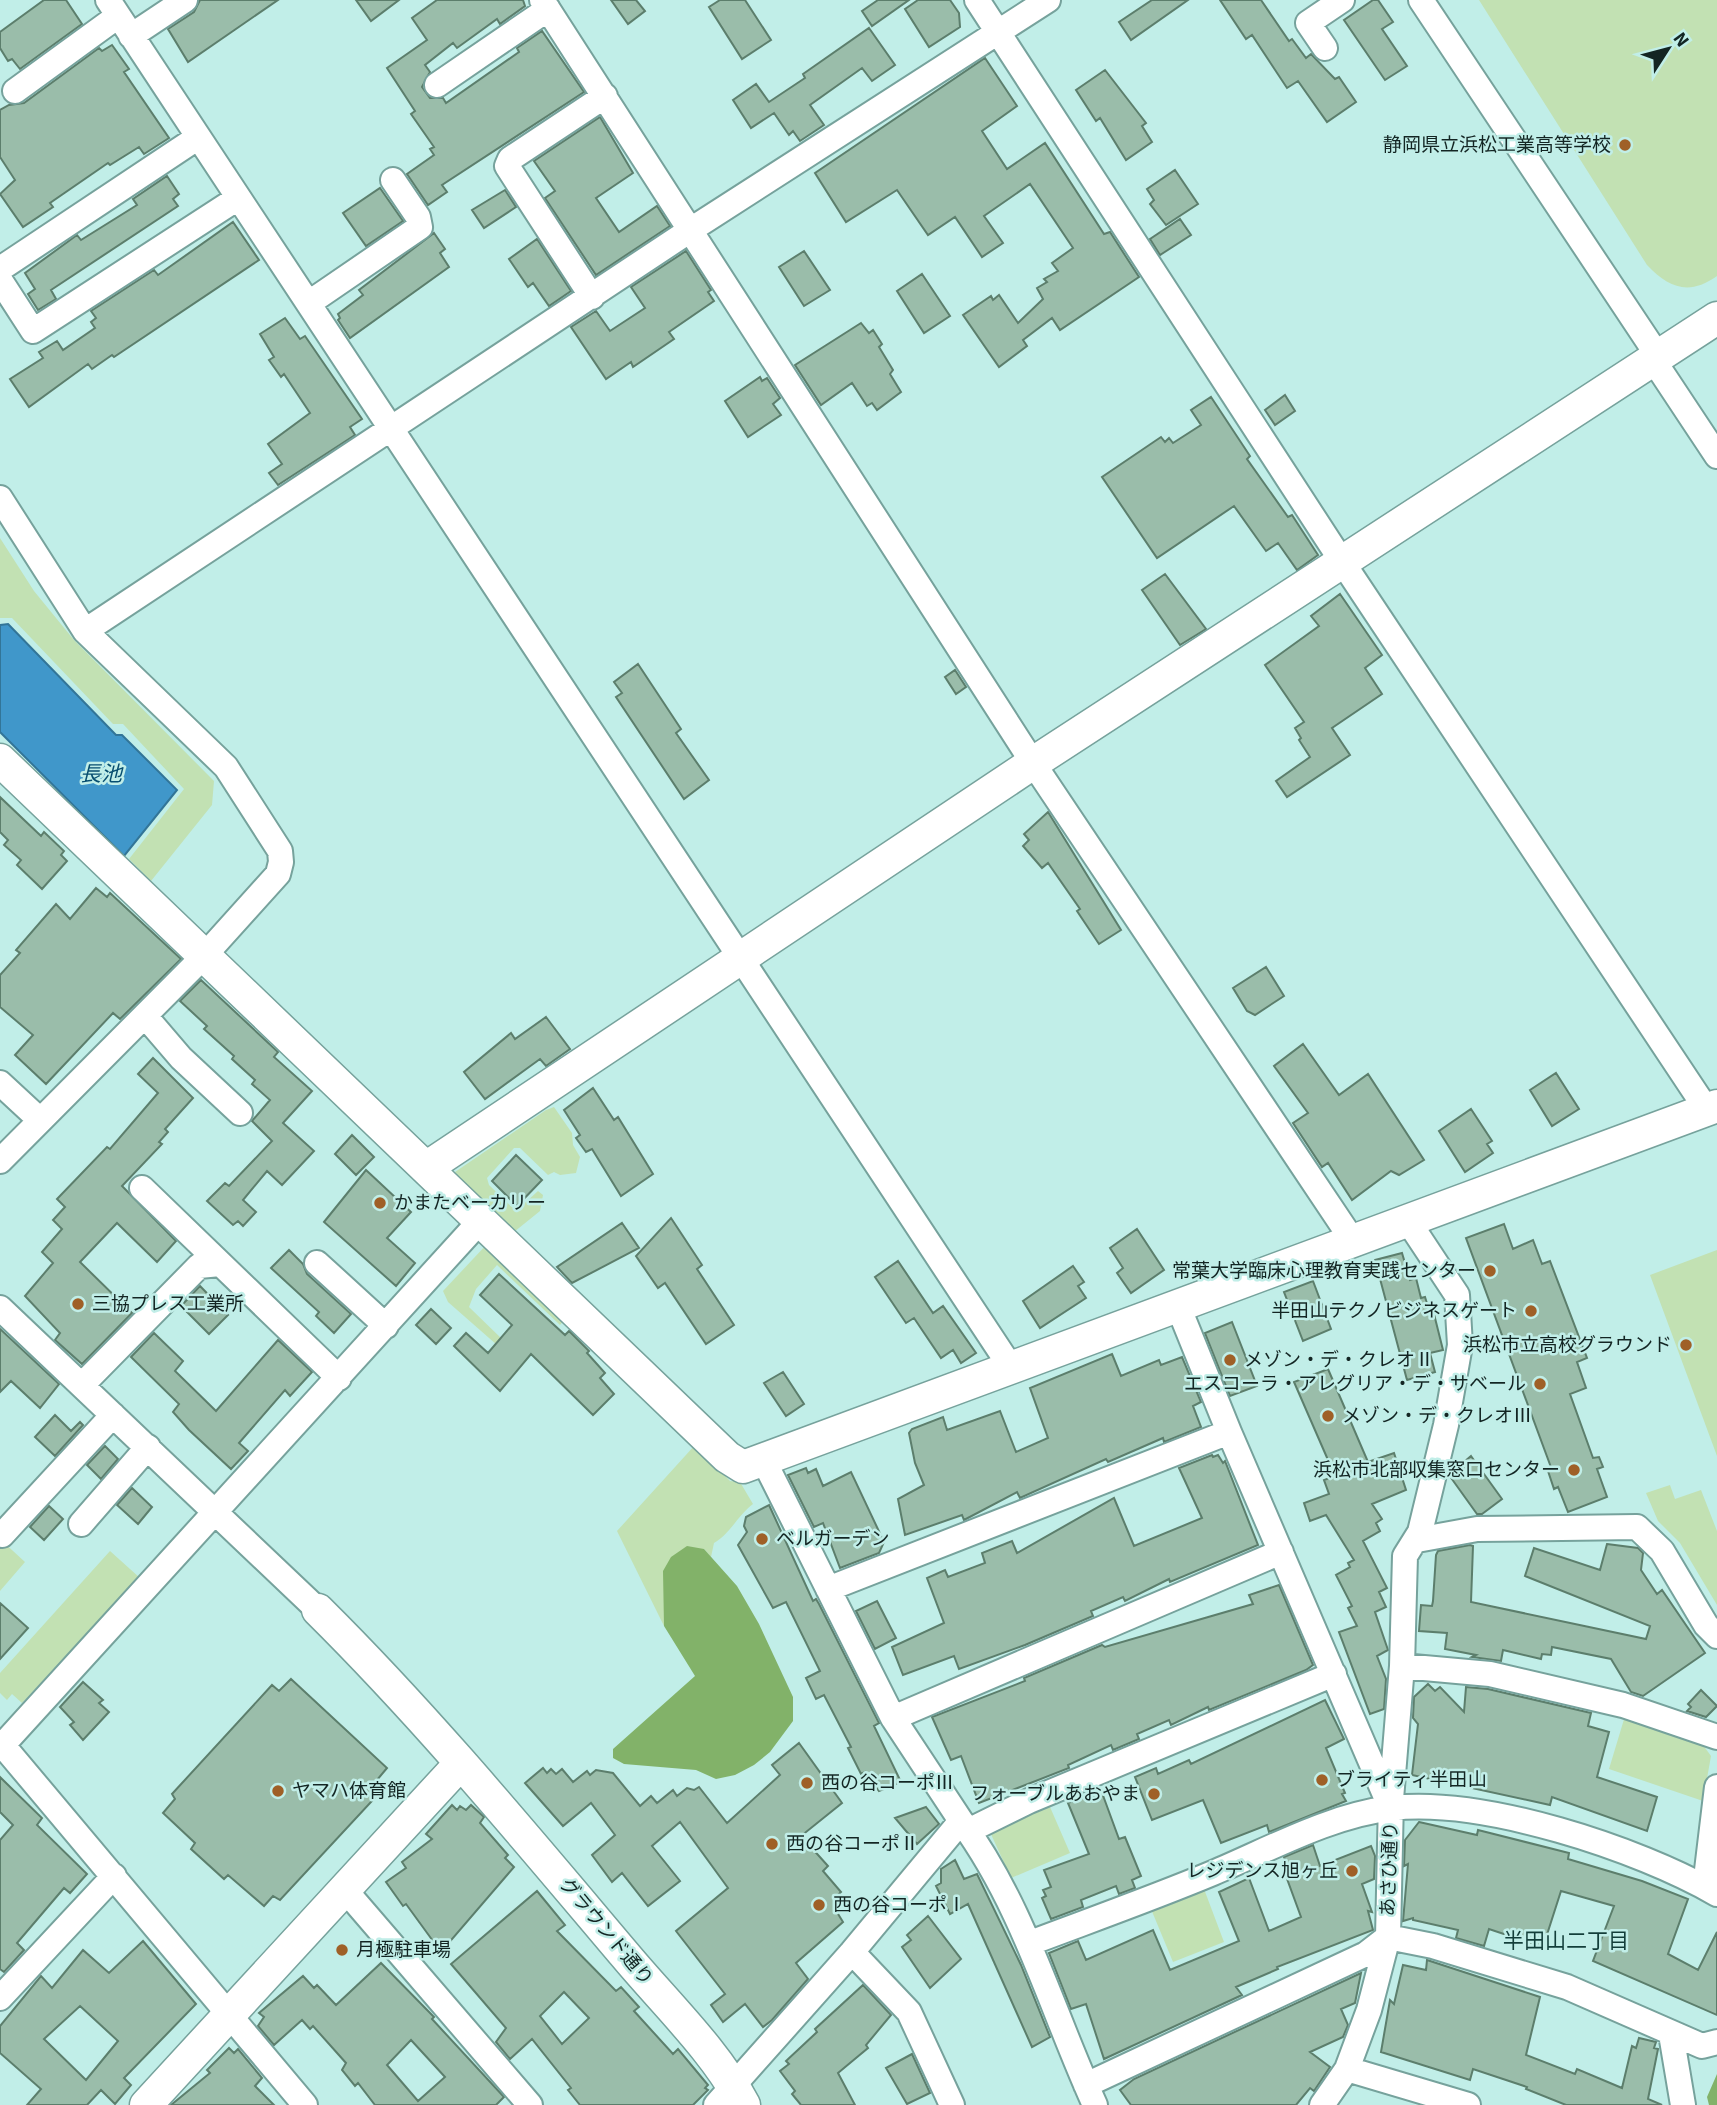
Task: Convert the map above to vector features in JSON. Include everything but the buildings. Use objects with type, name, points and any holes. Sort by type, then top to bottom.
[{"type":"street","points":[[15,91],[119,18],[185,0]]},
{"type":"street","points":[[0,760],[727,1457],[743,1467],[1712,1108],[1341,560],[977,0]]},
{"type":"street","points":[[85,631],[692,229],[1048,0]]},
{"type":"street","points":[[1325,48],[1308,23],[1342,0]]},
{"type":"street","points":[[1421,0],[1652,347],[1654,360],[1717,456]]},
{"type":"street","points":[[437,85],[545,4],[1033,763],[1353,1241]]},
{"type":"street","points":[[119,18],[392,427],[1012,1369]]},
{"type":"street","points":[[592,297],[508,166],[510,159],[605,96]]},
{"type":"street","points":[[0,269],[197,138]]},
{"type":"street","points":[[309,303],[420,227],[418,217],[393,180]]},
{"type":"street","points":[[0,280],[33,331],[238,198]]},
{"type":"street","points":[[426,1168],[1341,560],[1717,318]]},
{"type":"street","points":[[0,498],[85,631],[219,758],[280,851],[281,862],[278,874],[205,955],[0,1161]]},
{"type":"street","points":[[145,1016],[190,1067],[240,1113]]},
{"type":"street","points":[[0,1083],[40,1120]]},
{"type":"street","points":[[142,1188],[339,1378]]},
{"type":"street","points":[[305,2105],[1,1745],[481,1220]]},
{"type":"street","name":"あさひ通り","points":[[1322,2105],[1347,2069],[1369,2010],[1388,1937],[1391,1808],[1402,1665],[1405,1556],[1417,1540],[1453,1391],[1460,1345],[1460,1308],[1453,1288],[1408,1221]]},
{"type":"street","points":[[317,1263],[386,1326]]},
{"type":"street","points":[[82,1385],[198,1266],[219,1264]]},
{"type":"street","points":[[1178,1306],[1229,1432],[1391,1808]]},
{"type":"street","points":[[0,1308],[217,1511],[317,1610]]},
{"type":"street","points":[[2,1535],[113,1415]]},
{"type":"street","points":[[828,1589],[1229,1432]]},
{"type":"street","points":[[81,1524],[149,1447]]},
{"type":"street","points":[[764,1461],[893,1718],[965,1826],[1030,1943],[1090,2095],[1366,1954],[1388,1937],[1444,1949],[1567,1987],[1702,2046],[1717,2042]]},
{"type":"street","points":[[1417,1540],[1477,1529],[1637,1527],[1662,1551],[1706,1625],[1717,1636]]},
{"type":"street","points":[[893,1718],[1281,1552]]},
{"type":"street","name":"グラウンド通り","points":[[317,1610],[552,1868],[731,2099]]},
{"type":"street","points":[[1402,1665],[1490,1674],[1623,1704],[1717,1737]]},
{"type":"street","points":[[731,2099],[852,1952],[965,1826],[1334,1674]]},
{"type":"street","points":[[146,2105],[460,1764]]},
{"type":"street","points":[[1030,1943],[1199,1879],[1317,1830],[1365,1813],[1391,1808],[1460,1810],[1522,1822],[1614,1849],[1711,1890],[1717,1787]]},
{"type":"street","points":[[0,1998],[114,1876]]},
{"type":"street","points":[[345,1890],[530,2105]]},
{"type":"street","points":[[852,1952],[909,2012],[952,2105]]},
{"type":"street","points":[[1671,2034],[1683,2105]]},
{"type":"street","points":[[1347,2069],[1468,2105]]},
{"type":"green space","name":"静岡県立浜松工業高等学校","points":[[1479,0],[1717,0],[1717,276],[1697,286],[1680,287],[1663,279],[1647,265]]},
{"type":"green space","points":[[0,538],[34,591],[74,640],[214,781],[212,805],[151,881],[129,859],[184,789],[123,724],[113,724],[12,618],[0,618]]},
{"type":"green space","points":[[554,1107],[572,1133],[573,1145],[580,1157],[576,1173],[560,1175],[554,1172],[548,1175],[520,1148],[514,1148],[487,1178],[489,1185],[516,1211],[538,1191],[543,1195],[540,1211],[514,1232],[457,1179],[455,1172]]},
{"type":"green space","points":[[488,1243],[566,1318],[560,1325],[497,1265],[476,1289],[469,1307],[503,1340],[497,1345],[448,1302],[443,1291]]},
{"type":"green space","points":[[1717,1250],[1717,1456],[1650,1275]]},
{"type":"green space","points":[[695,1445],[730,1481],[740,1482],[753,1504],[714,1543],[711,1557],[704,1549],[665,1599],[664,1626],[617,1531]]},
{"type":"green space","points":[[1670,1485],[1675,1499],[1701,1490],[1717,1531],[1717,1605],[1680,1543],[1658,1521],[1646,1493]]},
{"type":"green space","points":[[0,1539],[25,1562],[0,1591]]},
{"type":"green space","points":[[687,1546],[704,1549],[737,1586],[759,1624],[793,1697],[793,1721],[770,1752],[735,1775],[716,1779],[696,1770],[624,1764],[613,1758],[613,1749],[695,1676],[664,1626],[663,1571],[671,1557]]},
{"type":"green space","points":[[110,1551],[140,1578],[22,1703],[12,1694],[7,1700],[0,1693],[0,1673]]},
{"type":"green space","points":[[1625,1716],[1703,1745],[1711,1756],[1703,1801],[1609,1769]]},
{"type":"green space","points":[[1050,1807],[1070,1853],[1011,1878],[990,1832]]},
{"type":"green space","points":[[1204,1889],[1224,1942],[1173,1962],[1151,1909]]},
{"type":"green space","points":[[1717,2074],[1717,2105],[1709,2105],[1707,2097]]},
{"type":"water","name":"長池","points":[[8,624],[116,735],[122,735],[177,790],[124,856],[0,732],[0,625]]},
{"type":"place","name":"静岡県立浜松工業高等学校","points":[[1625,145]]},
{"type":"place","name":"かまたベーカリー","points":[[380,1203]]},
{"type":"place","name":"常葉大学臨床心理教育実践センター","points":[[1490,1271]]},
{"type":"place","name":"三協プレス工業所","points":[[78,1304]]},
{"type":"place","name":"半田山テクノビジネスゲート","points":[[1531,1311]]},
{"type":"place","name":"浜松市立高校グラウンド","points":[[1686,1345]]},
{"type":"place","name":"メゾン・デ・クレオⅡ","points":[[1230,1360]]},
{"type":"place","name":"エスコーラ・アレグリア・デ・サベール","points":[[1540,1384]]},
{"type":"place","name":"メゾン・デ・クレオⅢ","points":[[1328,1416]]},
{"type":"place","name":"浜松市北部収集窓口センター","points":[[1574,1470]]},
{"type":"place","name":"ベルガーデン","points":[[762,1539]]},
{"type":"place","name":"ブライティ半田山","points":[[1322,1780]]},
{"type":"place","name":"西の谷コーポⅢ","points":[[807,1783]]},
{"type":"place","name":"ヤマハ体育館","points":[[278,1791]]},
{"type":"place","name":"フォーブルあおやま","points":[[1154,1794]]},
{"type":"place","name":"西の谷コーポⅡ","points":[[772,1844]]},
{"type":"place","name":"レジデンス旭ヶ丘","points":[[1352,1871]]},
{"type":"place","name":"西の谷コーポⅠ","points":[[819,1905]]},
{"type":"place","name":"月極駐車場","points":[[342,1950]]},
{"type":"district","name":"半田山二丁目","points":[[1566,1941]]}]
